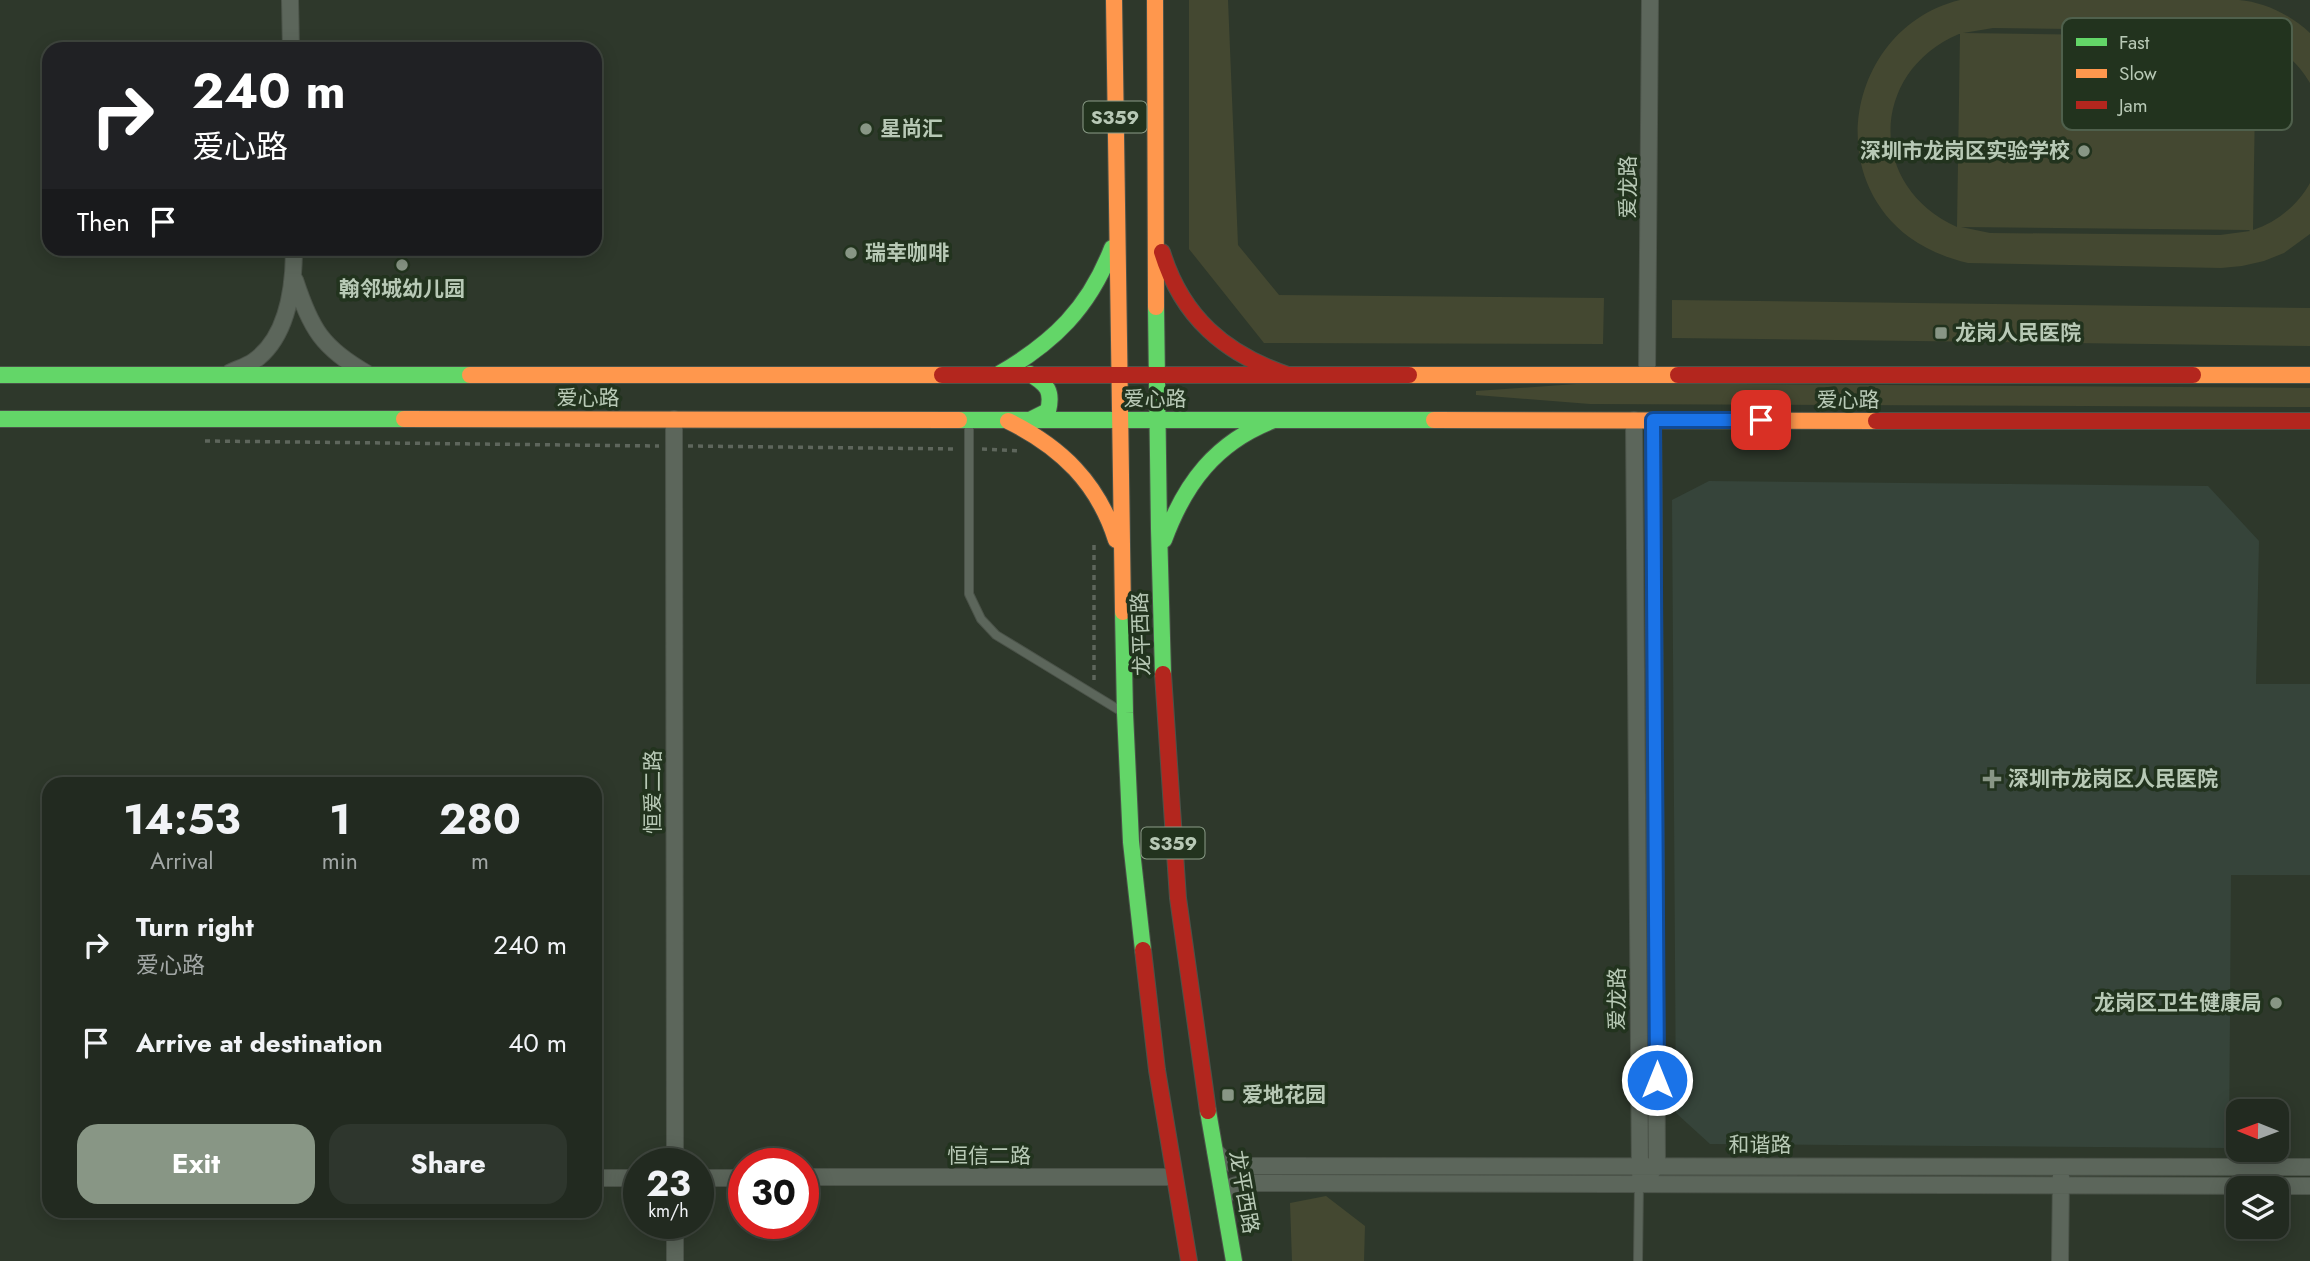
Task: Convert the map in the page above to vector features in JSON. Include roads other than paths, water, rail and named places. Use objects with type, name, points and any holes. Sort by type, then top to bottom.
[{"type":"main road","name":"龙平西路","points":[[1114,0],[1125,713],[1131,842],[1157,1070],[1189,1261]]},
{"type":"main road","name":"龙平西路","points":[[1155,0],[1159,554],[1164,718],[1173,850],[1204,1086],[1234,1261]]},
{"type":"main road","points":[[1157,231],[1175,284],[1207,329],[1242,357],[1289,375]]},
{"type":"main road","points":[[999,374],[1052,340],[1072,318],[1105,267],[1116,234]]},
{"type":"main road","points":[[1030,374],[1047,384],[1052,398],[1048,411],[1030,420]]},
{"type":"main road","name":"爱心路","points":[[0,375],[2310,375]]},
{"type":"main road","name":"爱心路","points":[[0,419],[2310,421]]},
{"type":"main road","points":[[1159,554],[1171,519],[1187,489],[1206,464],[1245,431],[1274,420]]},
{"type":"main road","points":[[1008,421],[1031,430],[1051,443],[1085,478],[1113,528],[1123,568]]},
{"type":"street","points":[[290,0],[291,42]]},
{"type":"street","name":"爱龙路","points":[[1647,375],[1650,0]]},
{"type":"street","points":[[225,375],[254,360],[273,341],[286,313],[294,277],[294,256]]},
{"type":"street","points":[[294,277],[305,312],[321,339],[341,358],[369,375]]},
{"type":"street","name":"恒爱二路","points":[[674,419],[675,1148]]},
{"type":"street","name":"爱龙路","points":[[1634,420],[1639,1184]]},
{"type":"street","name":"爱龙路","points":[[1653,420],[1657,1166]]},
{"type":"street","name":"和谐路","points":[[1215,1150],[1226,1162],[1243,1166],[2310,1167]]},
{"type":"street","points":[[1639,1184],[1657,1166]]},
{"type":"street","points":[[2060,1261],[2061,1167]]},
{"type":"street","name":"恒信二路","points":[[819,1177],[1174,1177]]},
{"type":"street","points":[[602,1178],[623,1178]]},
{"type":"street","name":"和谐路","points":[[1224,1198],[1233,1186],[1243,1183],[2310,1186]]},
{"type":"street","points":[[675,1239],[675,1261]]},
{"type":"lane","points":[[969,420],[969,594],[981,619],[996,635],[1125,713]]},
{"type":"lane","points":[[1638,1261],[1639,1184]]},
{"type":"place","name":"星尚汇","points":[[866,129]]},
{"type":"place","name":"深圳市龙岗区实验学校","points":[[2084,151]]},
{"type":"place","name":"瑞幸咖啡","points":[[851,253]]},
{"type":"place","name":"翰邻城幼儿园","points":[[402,265]]},
{"type":"place","name":"龙岗人民医院","points":[[1941,333]]},
{"type":"place","name":"深圳市龙岗区人民医院","points":[[1992,779]]},
{"type":"place","name":"龙岗区卫生健康局","points":[[2276,1003]]},
{"type":"place","name":"爱地花园","points":[[1228,1095]]}]
